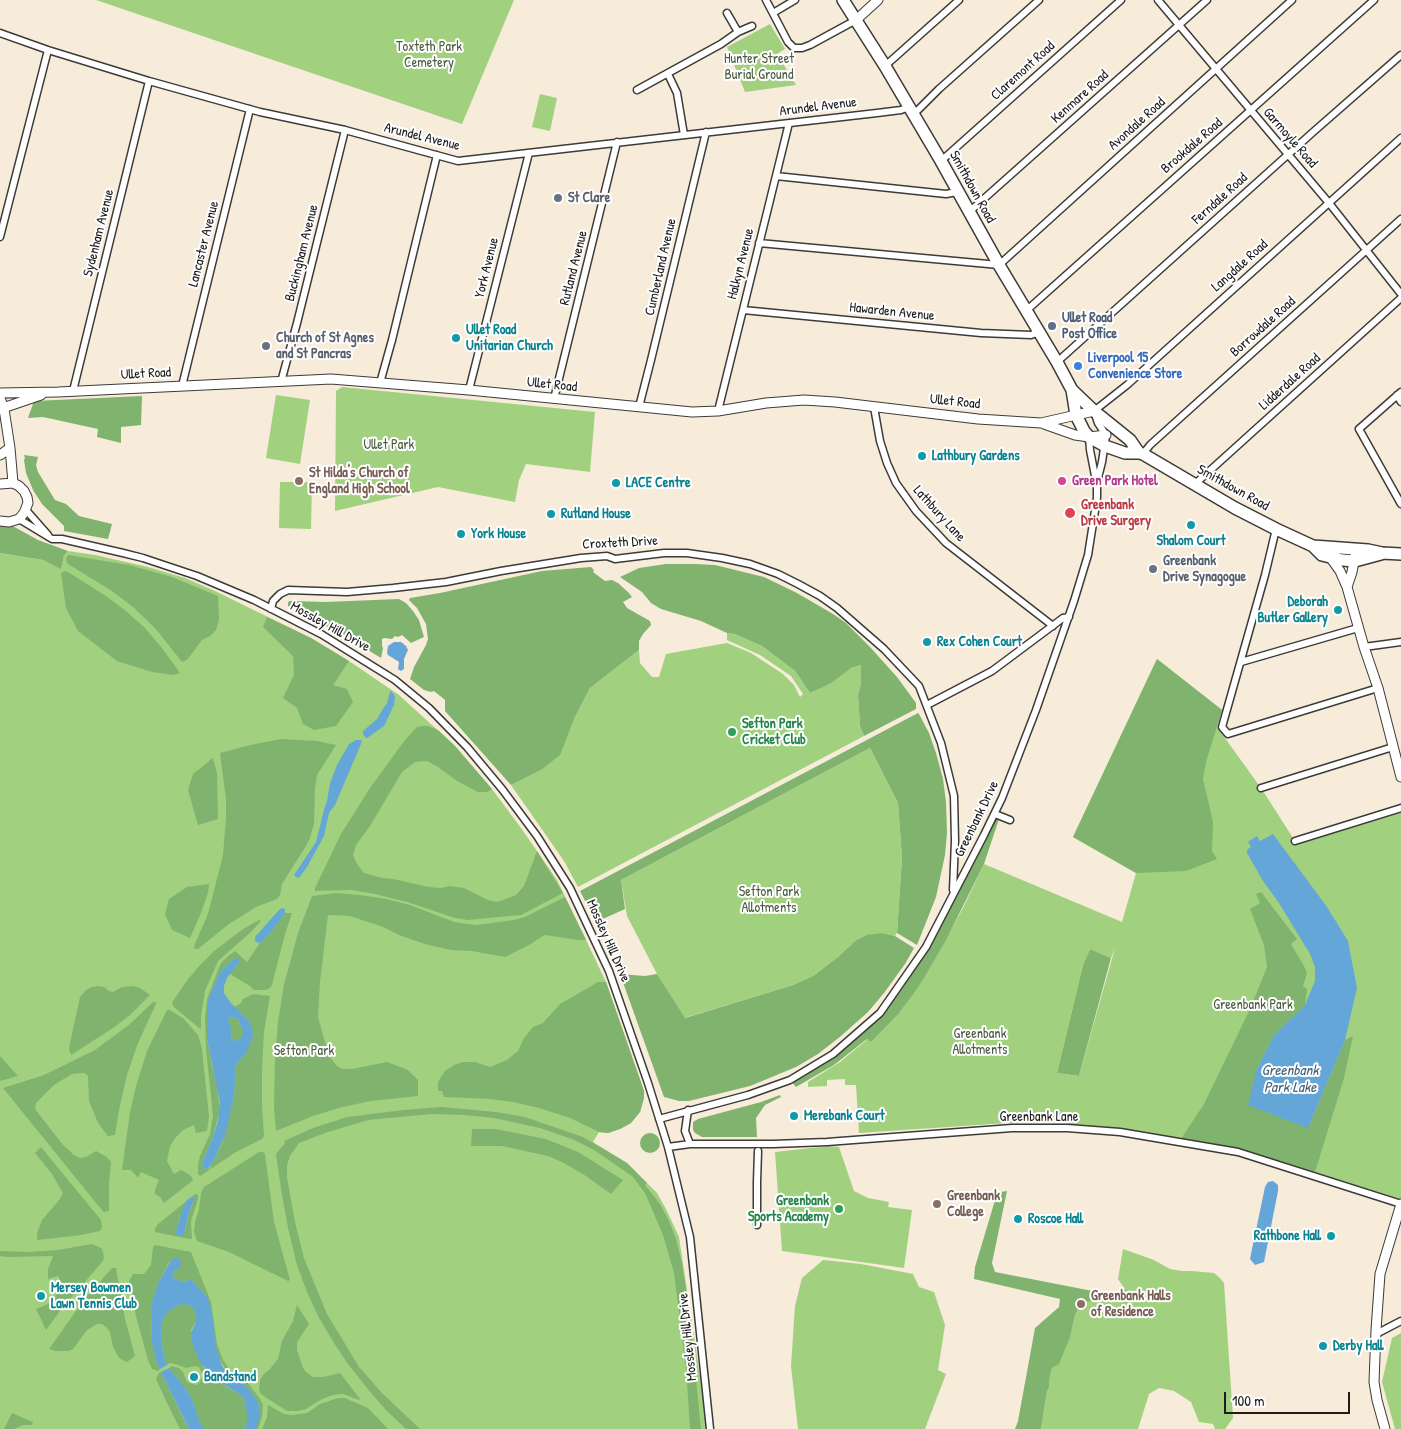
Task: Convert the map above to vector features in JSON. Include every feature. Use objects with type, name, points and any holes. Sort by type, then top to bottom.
[{"type":"highway","name":"Smithdown Road","points":[[843,0],[885,66],[941,161],[957,192],[1072,390],[1094,411],[1130,440],[1141,454],[1235,508],[1276,529],[1313,546],[1355,555]]},
{"type":"highway","name":"Smithdown Road","points":[[1072,390],[1076,415],[1089,437],[1106,440],[1125,453],[1141,454]]},
{"type":"highway","name":"Smithdown Road","points":[[1313,546],[1322,555],[1342,560],[1368,550],[1382,554],[1401,554]]},
{"type":"main road","points":[[856,20],[878,0]]},
{"type":"main road","name":"Ullet Road","points":[[1,395],[331,379],[469,390],[692,412],[718,411],[766,402],[804,400],[835,402],[978,419],[1041,423],[1075,435],[1089,437]]},
{"type":"main road","name":"Ullet Road","points":[[2,409],[35,397],[58,392]]},
{"type":"main road","points":[[1,395],[10,448],[13,483]]},
{"type":"main road","name":"Ullet Road","points":[[1041,423],[1094,411]]},
{"type":"main road","points":[[0,455],[10,448]]},
{"type":"main road","points":[[0,484],[13,483],[19,486],[27,497],[28,503],[20,519],[10,522],[0,521]]},
{"type":"main road","points":[[1346,587],[1355,555]]},
{"type":"main road","points":[[1330,557],[1340,572],[1346,587],[1396,750],[1401,777]]},
{"type":"main road","points":[[1385,1429],[1374,1382],[1380,1274],[1401,1204]]},
{"type":"street","points":[[766,0],[788,42],[794,48],[802,48],[856,20]]},
{"type":"street","points":[[773,12],[795,0]]},
{"type":"street","points":[[885,66],[960,0]]},
{"type":"street","points":[[910,110],[918,110],[1039,0]]},
{"type":"street","name":"Claremont Road","points":[[941,161],[1121,0]]},
{"type":"street","name":"Garmoyle Road","points":[[1158,0],[1329,203],[1401,294]]},
{"type":"street","name":"Kenmare Road","points":[[969,212],[1207,0]]},
{"type":"street","name":"Avondale Road","points":[[999,265],[1292,0]]},
{"type":"street","name":"Brookdale Road","points":[[1027,310],[1374,0]]},
{"type":"street","points":[[727,13],[738,32]]},
{"type":"street","points":[[637,90],[721,44],[738,32],[752,26]]},
{"type":"street","name":"Arundel Avenue","points":[[0,33],[149,81],[250,109],[345,130],[458,161],[910,110]]},
{"type":"street","points":[[0,237],[48,50]]},
{"type":"street","name":"Ferndale Road","points":[[1057,362],[1401,55]]},
{"type":"street","points":[[668,74],[677,93],[684,135]]},
{"type":"street","name":"Sydenham Avenue","points":[[73,391],[149,81]]},
{"type":"street","name":"Lancaster Avenue","points":[[182,386],[250,109]]},
{"type":"street","name":"Halkyn Avenue","points":[[718,411],[788,123]]},
{"type":"street","name":"Buckingham Avenue","points":[[281,382],[345,130]]},
{"type":"street","name":"Cumberland Avenue","points":[[639,407],[706,132]]},
{"type":"street","name":"Langdale Road","points":[[1094,411],[1127,385],[1401,138]]},
{"type":"street","name":"Rutland Avenue","points":[[554,399],[617,142]]},
{"type":"street","name":"York Avenue","points":[[469,390],[529,153]]},
{"type":"street","points":[[380,383],[437,155]]},
{"type":"street","points":[[776,176],[946,194],[957,192]]},
{"type":"street","name":"Borrowdale Road","points":[[1141,454],[1401,220]]},
{"type":"street","points":[[759,243],[999,265]]},
{"type":"street","name":"Lidderdale Road","points":[[1195,484],[1401,298]]},
{"type":"street","name":"Hawarden Avenue","points":[[743,310],[981,333],[1031,335],[1039,332]]},
{"type":"street","points":[[1399,393],[1401,402]]},
{"type":"street","points":[[1399,393],[1359,430],[1401,504]]},
{"type":"street","name":"Lathbury Lane","points":[[874,407],[880,441],[887,463],[896,483],[916,512],[946,544],[1053,626]]},
{"type":"street","points":[[1094,411],[1106,440]]},
{"type":"street","points":[[1089,437],[1096,482]]},
{"type":"street","name":"Greenbank Drive","points":[[659,1119],[748,1095],[790,1080],[833,1054],[880,1013],[926,947],[995,814],[1036,710],[1069,617],[1088,555],[1097,498],[1096,482],[1106,440]]},
{"type":"street","points":[[26,510],[52,539]]},
{"type":"street","points":[[20,519],[52,539]]},
{"type":"street","points":[[1276,529],[1222,727],[1228,734],[1378,688]]},
{"type":"street","name":"Mossley Hill Drive","points":[[52,539],[62,539],[143,558],[197,576],[254,600],[322,634],[395,680],[429,708],[467,747],[502,789],[570,888],[609,971],[648,1083],[668,1148],[690,1237],[710,1429]]},
{"type":"street","name":"Croxteth Drive","points":[[271,609],[273,602],[280,594],[288,590],[347,592],[402,588],[581,558],[607,556],[615,559],[679,553],[722,558],[750,564],[778,574],[820,596],[837,608],[884,649],[919,686],[941,743],[954,796],[953,893]]},
{"type":"street","points":[[927,704],[992,671],[1063,618],[1069,617]]},
{"type":"street","points":[[1241,662],[1358,628]]},
{"type":"street","points":[[1364,647],[1401,642]]},
{"type":"street","points":[[1261,788],[1396,750]]},
{"type":"street","points":[[1295,841],[1401,808]]},
{"type":"street","points":[[995,814],[1010,820]]},
{"type":"street","points":[[688,1110],[685,1131],[690,1144]]},
{"type":"street","name":"Greenbank Lane","points":[[668,1148],[690,1144],[822,1142],[1012,1128],[1068,1128],[1112,1132],[1238,1152],[1401,1204]]},
{"type":"street","points":[[757,1225],[758,1151]]},
{"type":"street","points":[[1376,1334],[1401,1321]]},
{"type":"green space","name":"Toxteth Park Cemetery","points":[[96,0],[514,0],[462,124]]},
{"type":"green space","name":"Hunter Street Burial Ground","points":[[770,24],[785,49],[777,54],[796,85],[745,92],[727,47]]},
{"type":"green space","points":[[540,94],[557,98],[550,131],[532,127]]},
{"type":"green space","name":"Ullet Park","points":[[342,387],[595,412],[590,472],[526,464],[519,480],[515,502],[438,487],[335,511],[336,391]]},
{"type":"green space","points":[[276,395],[310,400],[300,464],[266,458]]},
{"type":"green space","points":[[142,396],[141,425],[121,427],[121,443],[97,437],[98,429],[43,417],[28,418],[34,401]]},
{"type":"green space","points":[[24,455],[38,457],[36,465],[38,472],[55,500],[66,504],[79,516],[112,524],[108,539],[64,531],[64,526],[42,504],[33,490],[26,473]]},
{"type":"green space","points":[[280,482],[312,482],[311,529],[279,528]]},
{"type":"green space","points":[[0,519],[38,540],[68,551],[64,556],[61,569],[43,560],[0,553]]},
{"type":"green space","name":"Sefton Park","points":[[68,551],[148,567],[185,578],[311,638],[349,661],[399,695],[455,746],[492,789],[521,828],[557,880],[606,982],[644,1091],[640,1112],[631,1123],[608,1133],[599,1132],[593,1142],[627,1163],[657,1193],[679,1237],[708,1429],[0,1429],[0,553],[43,560],[61,568],[64,556]]},
{"type":"green space","points":[[68,555],[129,565],[172,577],[218,596],[219,619],[216,630],[202,640],[187,660],[182,662],[155,628],[133,607],[112,591],[68,564],[66,559]]},
{"type":"green space","points":[[666,564],[715,565],[764,577],[797,593],[846,623],[897,677],[916,703],[916,709],[864,736],[860,726],[858,695],[861,684],[861,665],[851,668],[831,683],[810,693],[795,671],[762,646],[701,621],[661,609],[651,603],[642,592],[620,577],[639,568]]},
{"type":"green space","points":[[591,567],[594,570],[593,572],[605,581],[612,580],[618,583],[629,593],[632,597],[623,602],[627,608],[650,621],[651,625],[639,641],[639,650],[590,688],[574,719],[560,755],[541,770],[511,785],[445,711],[445,700],[434,691],[424,690],[410,679],[428,639],[426,624],[417,608],[409,600],[410,598],[542,571]]},
{"type":"green space","points":[[65,571],[106,596],[126,611],[145,628],[180,673],[173,675],[152,672],[117,661],[78,631],[66,608],[61,573]]},
{"type":"green space","points":[[399,599],[406,603],[419,620],[424,637],[411,643],[402,635],[395,636],[392,639],[384,638],[382,639],[381,658],[288,606],[289,601],[325,602]]},
{"type":"green space","points":[[267,617],[311,638],[349,661],[333,685],[347,689],[353,702],[336,726],[314,730],[303,724],[297,708],[283,698],[294,675],[293,656],[263,627]]},
{"type":"green space","points":[[727,633],[735,634],[762,646],[795,671],[810,693],[851,668],[861,665],[861,684],[858,695],[860,726],[864,736],[578,887],[564,861],[511,785],[541,770],[574,719],[590,688],[639,650],[640,663],[652,677],[659,677],[666,654],[727,643],[751,653],[783,674],[794,685],[800,697],[803,694],[791,676],[760,655],[727,640]]},
{"type":"green space","name":"Greenbank Park","points":[[1157,659],[1222,710],[1217,727],[1261,788],[1295,841],[1401,808],[1401,1204],[1238,1152],[1120,1132],[1067,1128],[1070,1120],[1067,1122],[1052,1120],[859,1133],[856,1085],[845,1085],[845,1079],[827,1080],[827,1086],[808,1087],[808,1082],[840,1062],[868,1039],[871,1042],[926,975],[963,908],[984,864],[1122,922],[1136,873],[1073,837]],"holes":[[[1115,948],[1079,1076],[1057,1073],[1083,965],[1090,949],[1111,958]]]},
{"type":"green space","points":[[1157,659],[1222,710],[1206,762],[1203,779],[1213,822],[1212,851],[1217,859],[1186,871],[1136,873],[1073,837]]},
{"type":"green space","points":[[918,713],[929,733],[943,779],[947,833],[945,855],[936,897],[917,945],[897,933],[902,858],[898,803],[870,748],[621,880],[625,909],[596,922],[580,891]]},
{"type":"green space","points":[[422,726],[438,730],[455,746],[492,789],[487,792],[478,792],[457,781],[427,761],[415,762],[402,772],[370,826],[356,845],[353,855],[364,873],[429,887],[441,888],[450,886],[464,888],[488,900],[497,902],[516,895],[524,886],[537,851],[563,893],[521,915],[468,920],[455,918],[407,902],[375,894],[351,890],[315,891],[341,834],[370,788],[405,740],[417,727]]},
{"type":"green space","points":[[281,739],[317,741],[336,745],[317,775],[314,824],[310,838],[282,884],[280,895],[277,899],[256,907],[229,924],[198,949],[195,949],[194,946],[208,914],[223,855],[226,799],[220,753]]},
{"type":"green space","name":"Sefton Park Allotments","points":[[870,748],[898,803],[902,858],[897,933],[895,936],[882,933],[855,941],[813,976],[793,985],[684,1018],[657,974],[627,916],[621,880]]},
{"type":"green space","points":[[213,758],[217,773],[218,819],[198,825],[188,790],[193,774]]},
{"type":"green space","points":[[995,814],[1000,816],[984,864],[946,940],[914,993],[898,1014],[871,1042],[867,1039],[834,1065],[796,1087],[790,1080],[833,1054],[880,1013],[909,971]]},
{"type":"green space","points":[[209,884],[201,913],[190,938],[172,930],[165,914],[169,899],[187,887]]},
{"type":"green space","points":[[1261,892],[1297,939],[1291,944],[1307,973],[1303,986],[1307,989],[1305,1005],[1274,1035],[1256,1071],[1309,1126],[1345,1040],[1353,1036],[1344,1078],[1316,1169],[1312,1176],[1238,1152],[1179,1142],[1204,1104],[1250,1009],[1267,967],[1264,945],[1250,909],[1260,903],[1256,894]]},
{"type":"green space","points":[[336,893],[386,899],[410,905],[454,922],[476,925],[525,917],[565,897],[586,940],[545,935],[505,957],[472,951],[451,950],[425,944],[350,916],[328,915],[318,1017],[329,1056],[342,1069],[352,1069],[387,1062],[408,1070],[418,1080],[418,1096],[371,1101],[342,1107],[276,1131],[274,1108],[275,1058],[284,984],[298,933],[312,896]]},
{"type":"green space","points":[[285,913],[292,913],[270,988],[254,990],[230,974],[240,961],[234,959],[220,972],[208,999],[207,1039],[220,1109],[213,1137],[202,1163],[203,1168],[210,1168],[223,1142],[234,1096],[236,1065],[246,1053],[252,1027],[248,1020],[234,1007],[240,1004],[243,999],[253,994],[270,996],[264,1032],[262,1070],[264,1136],[200,1176],[198,1174],[198,1165],[210,1134],[213,1116],[206,1049],[205,1018],[207,999],[221,963],[235,951],[247,962]]},
{"type":"green space","points":[[261,919],[251,932],[218,961],[205,991],[201,1029],[174,1007],[173,1001],[188,979],[214,951],[243,929]]},
{"type":"green space","points":[[882,933],[895,936],[914,948],[905,964],[868,1012],[818,1054],[796,1067],[750,1086],[689,1101],[679,1101],[664,1097],[620,974],[645,976],[657,974],[685,1018],[793,985],[813,976],[855,941],[867,935]]},
{"type":"green space","points":[[1090,949],[1111,958],[1079,1076],[1057,1073],[1083,965]]},
{"type":"green space","points":[[598,982],[606,982],[644,1091],[640,1112],[631,1123],[608,1133],[599,1132],[570,1118],[539,1108],[490,1099],[444,1097],[442,1091],[438,1091],[438,1082],[441,1077],[445,1071],[454,1065],[463,1062],[475,1062],[490,1067],[507,1060],[518,1051],[524,1038],[533,1027],[543,1023],[560,1004]]},
{"type":"green space","points":[[98,986],[113,992],[122,987],[133,986],[140,988],[150,995],[130,1015],[113,1028],[71,1055],[69,1050],[70,1043],[80,997],[86,990]]},
{"type":"green space","points":[[153,1002],[156,1002],[156,1004],[138,1043],[127,1075],[115,1135],[108,1136],[98,1123],[89,1101],[88,1076],[84,1073],[72,1074],[54,1085],[36,1103],[35,1109],[63,1145],[74,1155],[80,1158],[86,1157],[96,1151],[107,1157],[111,1162],[109,1211],[104,1212],[3,1088],[44,1075],[95,1050],[130,1024]]},
{"type":"green space","points":[[167,1010],[183,1018],[198,1035],[202,1049],[209,1117],[207,1131],[196,1133],[194,1125],[183,1130],[170,1146],[167,1161],[174,1174],[181,1170],[193,1179],[164,1203],[155,1194],[159,1180],[141,1172],[138,1178],[131,1170],[122,1170],[130,1112],[136,1086],[147,1051]]},
{"type":"green space","points":[[230,1017],[238,1019],[243,1032],[243,1035],[233,1041],[231,1036],[232,1029],[228,1021]]},
{"type":"green space","points":[[0,1056],[18,1076],[0,1081]]},
{"type":"green space","points":[[780,1095],[781,1097],[765,1105],[756,1118],[757,1137],[702,1137],[693,1130],[693,1122],[698,1119]]},
{"type":"green space","points":[[442,1107],[525,1117],[583,1137],[627,1163],[647,1183],[645,1185],[660,1204],[669,1221],[682,1263],[689,1309],[701,1429],[690,1429],[686,1368],[674,1273],[663,1235],[645,1193],[632,1176],[594,1150],[572,1139],[540,1128],[494,1118],[431,1114],[368,1120],[299,1143],[290,1156],[287,1165],[287,1178],[295,1222],[304,1258],[327,1314],[359,1367],[382,1393],[420,1429],[406,1429],[371,1393],[334,1343],[318,1316],[307,1292],[297,1265],[288,1228],[276,1154],[285,1143],[284,1141],[313,1128],[347,1117]]},
{"type":"green space","points":[[472,1129],[496,1129],[546,1139],[578,1152],[623,1180],[611,1194],[583,1174],[548,1156],[502,1146],[471,1146]]},
{"type":"green space","points":[[650,1133],[657,1136],[660,1143],[657,1150],[650,1153],[643,1150],[640,1143],[643,1136]]},
{"type":"green space","name":"Greenbank Sports Academy","points":[[829,1146],[839,1147],[854,1191],[868,1198],[889,1202],[888,1207],[912,1210],[904,1268],[782,1251],[775,1152]]},
{"type":"green space","points":[[41,1147],[101,1220],[102,1227],[100,1231],[37,1240],[37,1233],[42,1220],[63,1193],[52,1174],[35,1153]]},
{"type":"green space","points":[[259,1152],[265,1154],[274,1222],[290,1280],[288,1281],[229,1252],[197,1241],[194,1232],[201,1193],[204,1187]]},
{"type":"green space","points":[[1007,1191],[992,1263],[995,1272],[1113,1295],[1125,1289],[1129,1295],[1121,1300],[1082,1302],[1075,1315],[1070,1338],[1059,1364],[1052,1368],[1041,1429],[1015,1429],[1035,1328],[1059,1307],[1060,1299],[974,1279],[975,1267],[996,1197],[1000,1192]]},
{"type":"green space","points":[[195,1194],[198,1195],[191,1221],[192,1239],[155,1232],[157,1225]],"holes":[[[194,1201],[189,1212],[185,1231],[176,1231],[180,1216]]]},
{"type":"green space","points":[[92,1244],[101,1248],[104,1258],[102,1262],[46,1330],[36,1309],[55,1301],[56,1291],[52,1286],[61,1282],[58,1276],[48,1279],[48,1269],[53,1256],[8,1257],[0,1256],[0,1251],[58,1250]]},
{"type":"green space","points":[[155,1245],[191,1252],[211,1302],[217,1344],[223,1360],[233,1374],[248,1383],[263,1405],[258,1429],[256,1429],[260,1409],[258,1402],[248,1388],[227,1372],[219,1358],[208,1298],[191,1279],[186,1282],[172,1277],[174,1271],[179,1269],[169,1262],[158,1283],[151,1306],[152,1342],[160,1369],[158,1371],[152,1369],[136,1316],[129,1281],[133,1274],[144,1274],[151,1265],[153,1247]]},
{"type":"green space","points":[[1123,1249],[1154,1260],[1170,1269],[1214,1273],[1224,1283],[1233,1418],[1225,1429],[1215,1429],[1213,1424],[1199,1422],[1191,1402],[1174,1391],[1159,1388],[1149,1394],[1138,1429],[1041,1429],[1052,1368],[1059,1363],[1070,1338],[1075,1315],[1082,1302],[1121,1300],[1129,1295],[1118,1279]]},
{"type":"green space","points":[[823,1260],[861,1264],[913,1274],[919,1287],[934,1292],[945,1325],[938,1370],[946,1374],[925,1429],[798,1429],[791,1366],[795,1306],[802,1278]]},
{"type":"green space","points":[[112,1268],[116,1268],[125,1319],[135,1356],[127,1362],[119,1358],[113,1347],[110,1332],[102,1324],[97,1324],[87,1330],[73,1349],[55,1351],[49,1349],[86,1297]]},
{"type":"green space","points":[[186,1304],[196,1311],[196,1321],[191,1330],[204,1369],[219,1382],[245,1398],[247,1423],[245,1429],[204,1429],[192,1399],[169,1368],[172,1366],[179,1368],[187,1382],[196,1385],[200,1382],[203,1375],[199,1367],[186,1368],[170,1363],[167,1365],[163,1353],[161,1329],[163,1320],[172,1308],[177,1305]]},
{"type":"green space","points":[[297,1305],[309,1324],[297,1342],[297,1350],[303,1368],[313,1377],[340,1373],[359,1400],[343,1394],[333,1395],[320,1400],[306,1409],[287,1411],[260,1393],[260,1380],[278,1359],[282,1341],[293,1321]]},
{"type":"green space","points":[[1401,1333],[1401,1429],[1395,1429],[1382,1382],[1392,1338]]},
{"type":"green space","points":[[161,1372],[189,1429],[180,1429],[168,1405],[156,1379]]},
{"type":"green space","points":[[338,1398],[345,1398],[368,1408],[388,1429],[262,1429],[267,1417],[268,1405],[284,1414],[292,1415],[307,1413],[320,1404]]},
{"type":"green space","points":[[12,1413],[33,1422],[32,1425],[4,1429]]},
{"type":"water","points":[[394,642],[401,642],[408,650],[404,659],[404,669],[401,671],[398,669],[399,662],[387,653],[388,646]]},
{"type":"water","points":[[391,691],[395,696],[394,705],[384,726],[367,738],[365,737],[363,731],[377,719],[387,703]]},
{"type":"water","points":[[356,740],[362,740],[361,744],[335,805],[329,813],[324,836],[307,867],[299,878],[296,877],[294,875],[316,842],[330,783],[337,765],[349,744]]},
{"type":"water","name":"Greenbank Park Lake","points":[[1273,834],[1327,907],[1348,941],[1357,988],[1345,1040],[1308,1128],[1248,1105],[1256,1071],[1274,1035],[1305,1005],[1315,981],[1315,967],[1310,954],[1247,853],[1247,850],[1251,847],[1248,842],[1257,836],[1260,841]]},
{"type":"water","points":[[282,908],[285,909],[285,913],[271,932],[260,943],[256,942],[255,937]]},
{"type":"water","points":[[238,958],[240,961],[227,978],[224,993],[248,1020],[252,1027],[253,1037],[246,1053],[236,1065],[234,1096],[225,1136],[212,1164],[207,1169],[203,1168],[202,1163],[218,1121],[220,1102],[207,1039],[208,999],[220,972],[234,959]],"holes":[[[230,1017],[238,1019],[243,1035],[233,1041],[231,1036],[232,1029],[228,1021]]]},
{"type":"water","points":[[1273,1181],[1278,1185],[1278,1191],[1264,1262],[1255,1265],[1250,1259],[1265,1187],[1268,1182]]},
{"type":"water","points":[[192,1197],[195,1198],[189,1212],[184,1234],[180,1236],[176,1234],[176,1231],[182,1210],[187,1200]]},
{"type":"water","points":[[177,1257],[181,1264],[179,1269],[174,1271],[172,1277],[186,1282],[191,1279],[208,1298],[212,1313],[216,1347],[222,1366],[248,1388],[258,1402],[260,1415],[256,1429],[245,1429],[247,1413],[244,1403],[245,1398],[211,1376],[199,1360],[192,1343],[191,1334],[196,1321],[196,1312],[186,1304],[177,1305],[165,1315],[163,1320],[161,1329],[163,1353],[167,1365],[160,1369],[152,1342],[151,1306],[158,1283],[170,1262]]},
{"type":"water","points":[[169,1368],[192,1399],[204,1429],[189,1429],[161,1372]]},
{"type":"place","name":"St Clare","points":[[558,198]]},
{"type":"place","name":"Ullet Road Post Office","points":[[1052,326]]},
{"type":"place","name":"Ullet Road Unitarian Church","points":[[456,338]]},
{"type":"place","name":"Church of St Agnes and St Pancras","points":[[266,346]]},
{"type":"place","name":"Liverpool 15 Convenience Store","points":[[1078,366]]},
{"type":"place","name":"Lathbury Gardens","points":[[922,456]]},
{"type":"place","name":"St Hilda's Church of England High School","points":[[299,481]]},
{"type":"place","name":"Green Park Hotel","points":[[1062,481]]},
{"type":"place","name":"LACE Centre","points":[[616,483]]},
{"type":"place","name":"Greenbank Drive Surgery","points":[[1070,513]]},
{"type":"place","name":"Rutland House","points":[[551,514]]},
{"type":"place","name":"Shalom Court","points":[[1191,525]]},
{"type":"place","name":"York House","points":[[461,534]]},
{"type":"place","name":"Greenbank Drive Synagogue","points":[[1153,569]]},
{"type":"place","name":"Deborah Butler Gallery","points":[[1338,610]]},
{"type":"place","name":"Rex Cohen Court","points":[[927,642]]},
{"type":"place","name":"Sefton Park Cricket Club","points":[[732,732]]},
{"type":"place","name":"Merebank Court","points":[[794,1116]]},
{"type":"place","name":"Greenbank College","points":[[937,1204]]},
{"type":"place","name":"Greenbank Sports Academy","points":[[839,1209]]},
{"type":"place","name":"Roscoe Hall","points":[[1018,1219]]},
{"type":"place","name":"Rathbone Hall","points":[[1331,1236]]},
{"type":"place","name":"Mersey Bowmen Lawn Tennis Club","points":[[41,1296]]},
{"type":"place","name":"Greenbank Halls of Residence","points":[[1081,1304]]},
{"type":"place","name":"Derby Hall","points":[[1323,1346]]},
{"type":"place","name":"Bandstand","points":[[194,1377]]},
{"type":"park label","name":"Greenbank Allotments","points":[[980,1042]]}]
